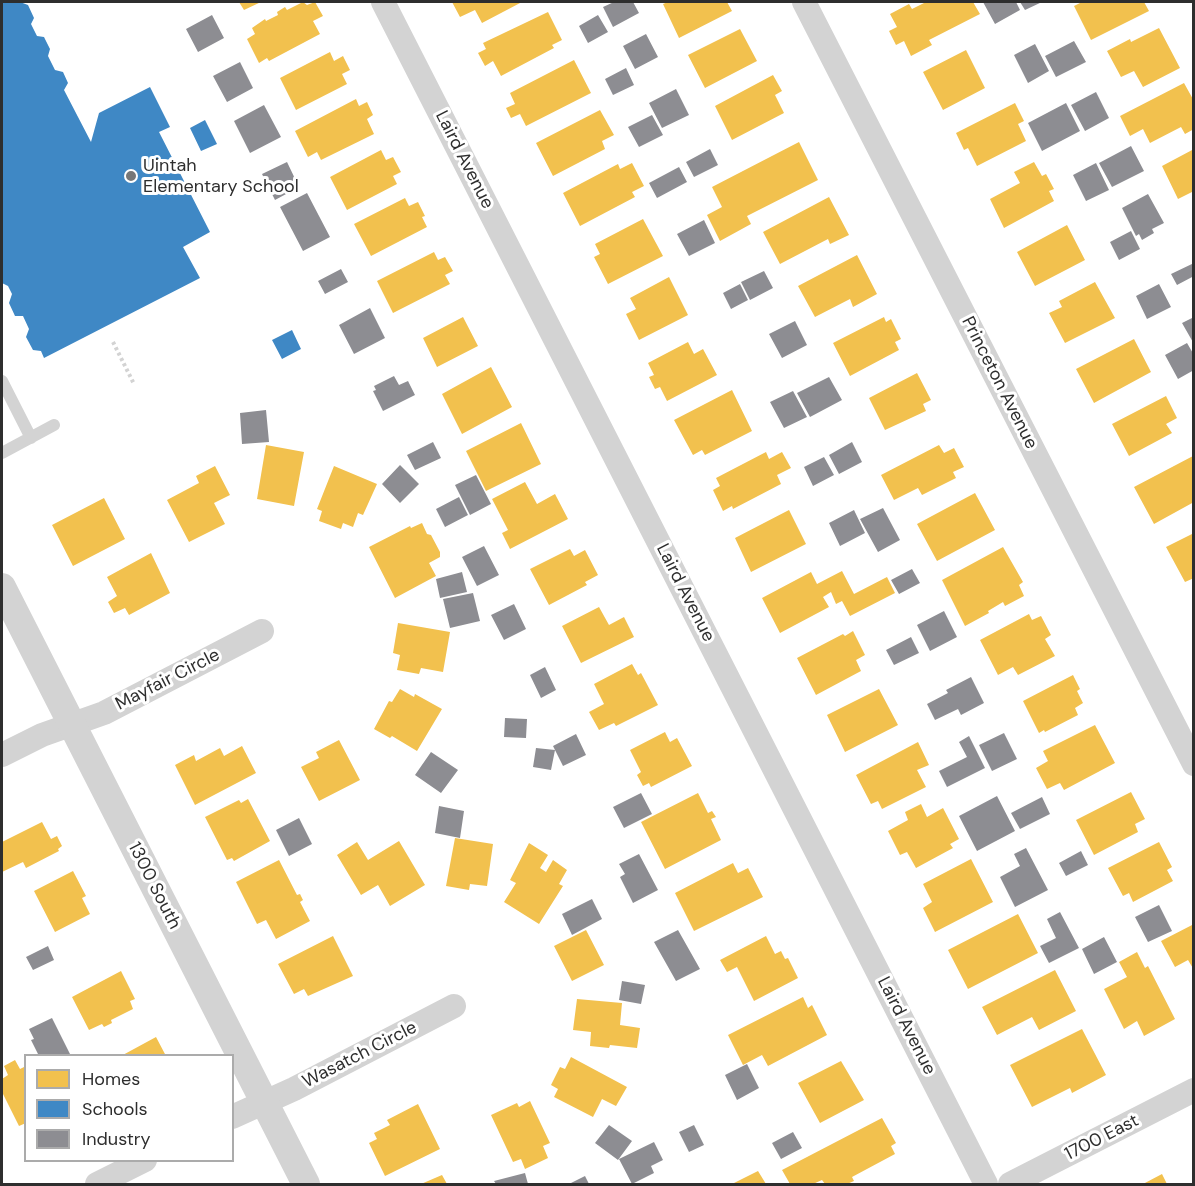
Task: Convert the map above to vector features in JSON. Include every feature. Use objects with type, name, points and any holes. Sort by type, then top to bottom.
[{"type":"street","name":"Laird Avenue","points":[[383,2],[986,1185]]},
{"type":"street","name":"Princeton Avenue","points":[[804,2],[1194,764]]},
{"type":"street","name":"1300 South","points":[[2,587],[306,1185]]},
{"type":"street","name":"Mayfair Circle","points":[[2,755],[42,735],[104,713],[262,631]]},
{"type":"street","name":"Wasatch Circle","points":[[234,1116],[294,1089],[454,1006]]},
{"type":"street","name":"1700 East","points":[[1010,1185],[1194,1090]]},
{"type":"street","points":[[97,1185],[143,1162]]},
{"type":"lane","points":[[2,381],[31,438]]},
{"type":"lane","points":[[2,453],[54,425]]},
{"type":"path","points":[[113,342],[134,384]]},
{"type":"building: Homes","points":[[239,2],[261,2],[244,10]]},
{"type":"building: Homes","points":[[303,2],[307,5],[315,2],[323,16],[313,21],[320,34],[269,61],[267,58],[259,63],[247,39],[255,34],[252,28],[265,19],[266,21],[278,15],[277,12],[285,7],[287,10]]},
{"type":"building: Homes","points":[[452,2],[522,2],[482,23],[475,10],[460,17]]},
{"type":"building: Homes","points":[[668,2],[727,2],[732,11],[679,38],[663,4]]},
{"type":"building: Homes","points":[[926,2],[973,2],[980,14],[929,40],[932,45],[911,56],[904,41],[896,45],[889,31],[897,27],[890,14],[909,4],[912,9]]},
{"type":"building: Homes","points":[[1082,2],[1144,2],[1149,11],[1091,40],[1074,6]]},
{"type":"building: Homes","points":[[548,12],[562,40],[552,45],[554,48],[501,76],[493,61],[485,66],[478,53],[486,49],[483,43]]},
{"type":"building: Homes","points":[[1159,28],[1180,68],[1143,87],[1134,71],[1121,77],[1107,51]]},
{"type":"building: Homes","points":[[740,29],[757,61],[705,88],[688,55]]},
{"type":"building: Homes","points":[[966,50],[985,88],[943,110],[923,72]]},
{"type":"building: Homes","points":[[330,52],[334,61],[343,56],[350,70],[342,74],[347,84],[296,110],[280,78]]},
{"type":"building: Homes","points":[[574,60],[591,93],[526,126],[520,114],[511,118],[506,108],[515,104],[510,93]]},
{"type":"building: Homes","points":[[773,75],[782,91],[775,95],[784,113],[732,140],[715,106]]},
{"type":"building: Homes","points":[[1184,83],[1194,101],[1194,129],[1185,134],[1181,127],[1150,143],[1143,129],[1130,136],[1120,116]]},
{"type":"building: Homes","points":[[356,99],[359,106],[367,102],[373,115],[367,119],[374,134],[321,160],[317,152],[308,157],[295,131]]},
{"type":"building: Homes","points":[[1015,103],[1024,121],[1018,124],[1026,141],[977,166],[968,148],[964,150],[956,133]]},
{"type":"building: Homes","points":[[600,110],[614,135],[602,141],[605,149],[553,176],[536,143]]},
{"type":"building: Homes","points":[[799,142],[818,180],[747,216],[751,224],[720,241],[707,215],[722,207],[712,187]]},
{"type":"building: Homes","points":[[1194,149],[1194,191],[1178,199],[1162,166]]},
{"type":"building: Homes","points":[[381,150],[386,160],[393,157],[401,172],[393,176],[397,184],[347,210],[330,177]]},
{"type":"building: Homes","points":[[1034,162],[1042,176],[1046,174],[1054,189],[1049,191],[1054,201],[1004,228],[990,199],[1020,183],[1014,172]]},
{"type":"building: Homes","points":[[632,163],[644,186],[632,192],[635,197],[580,226],[563,193],[618,164],[620,169]]},
{"type":"building: Homes","points":[[829,197],[849,235],[830,244],[828,239],[780,264],[763,232]]},
{"type":"building: Homes","points":[[405,198],[409,206],[418,202],[425,216],[422,217],[427,227],[371,256],[354,224]]},
{"type":"building: Homes","points":[[643,219],[663,256],[608,284],[594,257],[600,254],[595,244]]},
{"type":"building: Homes","points":[[1067,225],[1085,260],[1035,286],[1017,252]]},
{"type":"building: Homes","points":[[434,252],[438,260],[445,257],[453,271],[445,275],[450,284],[393,313],[377,281]]},
{"type":"building: Homes","points":[[857,255],[877,294],[853,307],[850,299],[815,317],[798,286]]},
{"type":"building: Homes","points":[[669,277],[688,315],[639,340],[626,314],[636,309],[630,298]]},
{"type":"building: Homes","points":[[1095,282],[1115,318],[1065,343],[1049,313],[1062,307],[1059,301]]},
{"type":"building: Homes","points":[[463,317],[478,346],[437,367],[423,338]]},
{"type":"building: Homes","points":[[884,317],[886,322],[891,319],[901,339],[895,342],[899,350],[850,376],[833,343]]},
{"type":"building: Homes","points":[[1134,339],[1151,372],[1094,403],[1076,369]]},
{"type":"building: Homes","points":[[688,342],[694,354],[703,349],[717,375],[667,401],[660,387],[655,389],[649,377],[654,375],[648,363]]},
{"type":"building: Homes","points":[[491,367],[512,407],[462,434],[442,394]]},
{"type":"building: Homes","points":[[917,373],[931,400],[923,404],[926,411],[885,430],[869,398]]},
{"type":"building: Homes","points":[[732,390],[752,431],[705,455],[702,450],[693,455],[674,420]]},
{"type":"building: Homes","points":[[1166,396],[1177,418],[1166,424],[1172,433],[1129,456],[1112,424]]},
{"type":"building: Homes","points":[[521,423],[541,464],[486,491],[466,451]]},
{"type":"building: Homes","points":[[266,445],[304,452],[294,506],[257,499]]},
{"type":"building: Homes","points":[[939,445],[944,453],[954,448],[964,467],[953,472],[956,478],[922,495],[918,488],[894,500],[881,475]]},
{"type":"building: Homes","points":[[766,452],[769,459],[782,452],[791,468],[777,475],[781,484],[733,509],[732,506],[723,511],[713,490],[720,486],[716,478]]},
{"type":"building: Homes","points":[[1193,456],[1194,502],[1154,524],[1134,487]]},
{"type":"building: Homes","points":[[215,466],[230,495],[214,503],[225,524],[189,542],[167,500],[199,483],[196,476]]},
{"type":"building: Homes","points":[[334,466],[377,484],[363,515],[358,513],[353,527],[343,523],[341,529],[319,521],[322,511],[317,509]]},
{"type":"building: Homes","points":[[525,482],[537,504],[555,494],[568,519],[510,549],[502,533],[508,530],[492,499]]},
{"type":"building: Homes","points":[[975,493],[995,530],[937,561],[917,524]]},
{"type":"building: Homes","points":[[104,498],[125,539],[73,566],[52,525]]},
{"type":"building: Homes","points":[[789,510],[806,544],[751,572],[735,538]]},
{"type":"building: Homes","points":[[422,523],[440,552],[440,557],[429,563],[436,576],[395,598],[369,547],[410,526],[411,528]]},
{"type":"building: Homes","points":[[1194,533],[1194,578],[1185,582],[1166,547]]},
{"type":"building: Homes","points":[[1003,547],[1023,582],[1019,585],[1024,596],[1005,606],[1003,602],[988,611],[989,613],[965,626],[942,580]]},
{"type":"building: Homes","points":[[570,549],[574,556],[585,550],[598,575],[585,582],[587,585],[549,605],[530,569]]},
{"type":"building: Homes","points":[[151,553],[170,593],[129,615],[125,608],[114,613],[108,602],[117,596],[107,577]]},
{"type":"building: Homes","points":[[842,571],[854,594],[887,577],[895,593],[850,616],[842,601],[836,604],[831,592],[823,597],[829,607],[780,633],[762,598],[811,572],[817,584]]},
{"type":"building: Homes","points":[[599,607],[609,625],[624,617],[634,637],[581,663],[562,626]]},
{"type":"building: Homes","points":[[1029,614],[1032,620],[1041,616],[1051,635],[1045,639],[1055,656],[1018,675],[1013,667],[998,675],[980,640]]},
{"type":"building: Homes","points":[[398,623],[450,632],[443,672],[421,668],[419,674],[397,670],[400,655],[393,653]]},
{"type":"building: Homes","points":[[853,631],[865,655],[856,660],[861,671],[816,695],[797,658]]},
{"type":"building: Homes","points":[[632,664],[638,675],[641,673],[658,705],[616,726],[614,723],[599,730],[589,712],[604,704],[594,684]]},
{"type":"building: Homes","points":[[1073,675],[1080,689],[1077,691],[1083,703],[1075,708],[1078,715],[1039,733],[1023,701]]},
{"type":"building: Homes","points":[[400,689],[414,697],[415,694],[442,709],[417,751],[392,736],[390,738],[374,729],[389,701],[392,702]]},
{"type":"building: Homes","points":[[879,689],[898,725],[845,752],[827,715]]},
{"type":"building: Homes","points":[[1095,725],[1115,763],[1064,790],[1060,783],[1047,789],[1036,768],[1048,761],[1043,751]]},
{"type":"building: Homes","points":[[665,732],[670,742],[677,738],[692,766],[651,787],[649,783],[643,786],[637,775],[641,772],[630,750]]},
{"type":"building: Homes","points":[[339,740],[360,780],[319,801],[301,767],[319,758],[316,752]]},
{"type":"building: Homes","points":[[918,742],[929,765],[917,770],[926,787],[882,809],[878,801],[871,804],[856,775]]},
{"type":"building: Homes","points":[[242,746],[256,773],[195,805],[175,765],[194,755],[196,761],[220,748],[224,756]]},
{"type":"building: Homes","points":[[1131,792],[1145,819],[1135,824],[1138,832],[1094,855],[1076,820]]},
{"type":"building: Homes","points":[[698,793],[708,813],[712,811],[716,817],[711,819],[721,840],[665,869],[641,822]]},
{"type":"building: Homes","points":[[248,799],[270,841],[234,861],[232,858],[227,860],[205,817],[239,800],[241,803]]},
{"type":"building: Homes","points":[[921,804],[927,817],[943,808],[959,839],[950,844],[953,848],[916,868],[907,852],[900,855],[888,831],[908,820],[905,812]]},
{"type":"building: Homes","points":[[42,822],[51,839],[57,836],[62,846],[58,849],[59,851],[26,868],[23,862],[2,872],[2,842]]},
{"type":"building: Homes","points":[[455,838],[493,844],[487,886],[470,884],[469,890],[446,886]]},
{"type":"building: Homes","points":[[399,841],[425,885],[390,906],[378,885],[361,895],[337,855],[357,842],[368,860]]},
{"type":"building: Homes","points":[[1159,842],[1172,867],[1167,870],[1173,881],[1133,902],[1129,893],[1123,896],[1108,868]]},
{"type":"building: Homes","points":[[529,843],[548,855],[540,868],[546,872],[553,860],[567,870],[559,884],[563,886],[539,924],[504,902],[516,883],[510,880]]},
{"type":"building: Homes","points":[[971,859],[993,902],[935,932],[923,908],[932,902],[923,884]]},
{"type":"building: Homes","points":[[279,860],[297,895],[300,894],[303,900],[300,902],[310,921],[276,939],[266,920],[257,924],[236,882]]},
{"type":"building: Homes","points":[[733,863],[738,873],[748,868],[763,897],[694,931],[675,893]]},
{"type":"building: Homes","points":[[73,871],[86,896],[82,898],[90,914],[55,932],[34,891]]},
{"type":"building: Homes","points":[[1018,914],[1038,953],[968,989],[948,950]]},
{"type":"building: Homes","points":[[1194,924],[1194,970],[1188,960],[1175,967],[1161,941]]},
{"type":"building: Homes","points":[[586,930],[604,965],[572,981],[554,946]]},
{"type":"building: Homes","points":[[333,936],[353,976],[308,996],[304,989],[294,994],[278,964]]},
{"type":"building: Homes","points":[[766,936],[775,954],[781,951],[785,959],[788,958],[798,978],[754,1001],[737,967],[727,972],[720,960]]},
{"type":"building: Homes","points":[[1137,952],[1145,968],[1148,966],[1175,1019],[1144,1036],[1137,1021],[1124,1029],[1104,989],[1127,977],[1119,962]]},
{"type":"building: Homes","points":[[1055,970],[1076,1011],[1039,1030],[1032,1017],[997,1035],[982,1007]]},
{"type":"building: Homes","points":[[121,971],[135,999],[130,1001],[133,1009],[111,1020],[112,1023],[104,1027],[102,1024],[89,1030],[72,997]]},
{"type":"building: Homes","points":[[803,997],[808,1008],[812,1005],[827,1035],[768,1066],[762,1055],[743,1065],[728,1035]]},
{"type":"building: Homes","points":[[577,999],[622,1003],[620,1025],[640,1028],[637,1048],[610,1045],[609,1048],[590,1046],[591,1032],[573,1030]]},
{"type":"building: Homes","points":[[1082,1029],[1106,1075],[1072,1093],[1070,1088],[1032,1107],[1010,1065]]},
{"type":"building: Homes","points":[[156,1037],[165,1054],[125,1054]]},
{"type":"building: Homes","points":[[571,1057],[627,1087],[616,1106],[602,1099],[593,1117],[554,1097],[558,1089],[551,1085],[560,1067],[565,1069]]},
{"type":"building: Homes","points":[[15,1060],[20,1069],[24,1067],[24,1124],[19,1126],[2,1092],[2,1079],[8,1075],[4,1066]]},
{"type":"building: Homes","points":[[841,1061],[864,1100],[820,1123],[798,1083]]},
{"type":"building: Homes","points":[[530,1101],[550,1143],[543,1146],[548,1158],[525,1169],[521,1159],[513,1162],[491,1115],[517,1103],[519,1107]]},
{"type":"building: Homes","points":[[418,1104],[440,1149],[385,1176],[369,1143],[377,1139],[374,1133],[390,1125],[387,1120]]},
{"type":"building: Homes","points":[[882,1118],[896,1143],[891,1146],[895,1154],[852,1177],[854,1181],[847,1184],[825,1184],[822,1180],[813,1184],[790,1184],[782,1170]]},
{"type":"building: Homes","points":[[758,1171],[766,1184],[732,1184]]},
{"type":"building: Homes","points":[[1162,1174],[1167,1184],[1143,1184]]},
{"type":"building: Homes","points":[[442,1175],[447,1184],[421,1184]]},
{"type":"building: Schools","points":[[2,2],[20,2],[28,5],[34,18],[31,24],[37,36],[44,37],[50,49],[48,56],[55,70],[63,72],[68,83],[64,90],[91,142],[99,113],[150,87],[170,127],[159,132],[210,232],[183,247],[200,278],[44,358],[41,351],[33,350],[26,337],[29,329],[23,316],[15,316],[9,303],[12,294],[8,286],[2,283]]},
{"type":"building: Schools","points":[[205,120],[217,144],[201,151],[190,128]]},
{"type":"building: Schools","points":[[292,330],[301,349],[282,359],[272,340]]},
{"type":"building: Industry","points":[[614,2],[633,2],[639,13],[613,27],[603,7]]},
{"type":"building: Industry","points":[[983,2],[1016,2],[1020,10],[995,24]]},
{"type":"building: Industry","points":[[1020,2],[1042,2],[1025,10]]},
{"type":"building: Industry","points":[[212,15],[224,38],[198,52],[186,29]]},
{"type":"building: Industry","points":[[598,15],[608,32],[588,43],[579,26]]},
{"type":"building: Industry","points":[[646,34],[658,57],[635,69],[623,46]]},
{"type":"building: Industry","points":[[1074,41],[1086,62],[1056,77],[1045,56]]},
{"type":"building: Industry","points":[[1035,44],[1049,71],[1028,83],[1014,55]]},
{"type":"building: Industry","points":[[240,62],[253,88],[227,102],[213,76]]},
{"type":"building: Industry","points":[[626,68],[634,85],[613,95],[605,79]]},
{"type":"building: Industry","points":[[676,89],[689,115],[662,128],[649,103]]},
{"type":"building: Industry","points":[[1096,92],[1109,118],[1085,131],[1071,105]]},
{"type":"building: Industry","points":[[1066,103],[1080,131],[1042,151],[1028,123]]},
{"type":"building: Industry","points":[[264,105],[281,137],[250,153],[234,121]]},
{"type":"building: Industry","points":[[652,115],[663,135],[639,147],[628,127]]},
{"type":"building: Industry","points":[[1131,146],[1144,171],[1112,187],[1099,163]]},
{"type":"building: Industry","points":[[710,149],[718,165],[694,177],[686,162]]},
{"type":"building: Industry","points":[[287,162],[299,187],[275,200],[262,174]]},
{"type":"building: Industry","points":[[1096,163],[1109,190],[1086,201],[1073,175]]},
{"type":"building: Industry","points":[[679,167],[687,182],[657,198],[649,183]]},
{"type":"building: Industry","points":[[307,193],[330,237],[303,251],[280,207]]},
{"type":"building: Industry","points":[[1148,194],[1164,223],[1152,229],[1154,233],[1142,240],[1139,234],[1136,236],[1122,208]]},
{"type":"building: Industry","points":[[704,220],[715,243],[689,256],[677,234]]},
{"type":"building: Industry","points":[[1131,231],[1140,249],[1119,260],[1110,242]]},
{"type":"building: Industry","points":[[1194,263],[1194,276],[1177,285],[1171,274]]},
{"type":"building: Industry","points":[[341,269],[348,282],[325,294],[318,281]]},
{"type":"building: Industry","points":[[764,271],[773,288],[750,300],[741,282]]},
{"type":"building: Industry","points":[[740,284],[748,300],[731,309],[723,293]]},
{"type":"building: Industry","points":[[1159,284],[1171,307],[1147,319],[1136,296]]},
{"type":"building: Industry","points":[[370,308],[385,338],[354,354],[339,325]]},
{"type":"building: Industry","points":[[1194,317],[1194,344],[1182,323]]},
{"type":"building: Industry","points":[[795,321],[807,345],[782,358],[769,334]]},
{"type":"building: Industry","points":[[1187,343],[1194,355],[1194,370],[1178,379],[1165,355]]},
{"type":"building: Industry","points":[[394,376],[399,385],[408,381],[415,395],[383,411],[373,391],[376,390],[374,386]]},
{"type":"building: Industry","points":[[829,377],[842,400],[810,417],[797,393]]},
{"type":"building: Industry","points":[[793,391],[807,417],[784,428],[770,402]]},
{"type":"building: Industry","points":[[266,410],[269,442],[242,444],[240,413]]},
{"type":"building: Industry","points":[[433,442],[441,458],[415,470],[407,455]]},
{"type":"building: Industry","points":[[852,442],[862,462],[839,474],[829,455]]},
{"type":"building: Industry","points":[[824,457],[834,475],[813,486],[804,467]]},
{"type":"building: Industry","points":[[400,465],[419,484],[400,503],[382,484]]},
{"type":"building: Industry","points":[[476,475],[491,504],[470,515],[455,485]]},
{"type":"building: Industry","points":[[459,497],[468,515],[445,527],[436,509]]},
{"type":"building: Industry","points":[[883,508],[900,540],[878,552],[860,519]]},
{"type":"building: Industry","points":[[854,510],[865,533],[840,546],[829,523]]},
{"type":"building: Industry","points":[[484,546],[499,575],[477,586],[462,557]]},
{"type":"building: Industry","points":[[912,569],[920,583],[899,594],[891,580]]},
{"type":"building: Industry","points":[[462,572],[467,592],[440,598],[436,579]]},
{"type":"building: Industry","points":[[473,593],[480,621],[450,628],[443,599]]},
{"type":"building: Industry","points":[[514,604],[526,629],[504,640],[491,615]]},
{"type":"building: Industry","points":[[944,611],[957,637],[930,651],[917,625]]},
{"type":"building: Industry","points":[[911,637],[919,653],[894,665],[886,650]]},
{"type":"building: Industry","points":[[545,667],[556,690],[541,698],[530,675]]},
{"type":"building: Industry","points":[[971,677],[984,703],[961,715],[958,709],[935,720],[927,704],[948,693],[946,690]]},
{"type":"building: Industry","points":[[505,718],[527,719],[526,738],[504,737]]},
{"type":"building: Industry","points":[[1004,733],[1017,759],[992,771],[979,745]]},
{"type":"building: Industry","points":[[576,734],[586,755],[563,766],[553,746]]},
{"type":"building: Industry","points":[[969,736],[985,768],[947,787],[939,771],[967,757],[959,742]]},
{"type":"building: Industry","points":[[536,748],[555,750],[551,770],[533,767]]},
{"type":"building: Industry","points":[[431,752],[458,770],[441,793],[415,775]]},
{"type":"building: Industry","points":[[641,793],[652,814],[624,828],[613,807]]},
{"type":"building: Industry","points":[[997,796],[1015,831],[977,851],[959,816]]},
{"type":"building: Industry","points":[[1042,797],[1050,814],[1020,829],[1011,813]]},
{"type":"building: Industry","points":[[439,806],[464,811],[460,838],[435,833]]},
{"type":"building: Industry","points":[[299,818],[312,844],[289,856],[276,830]]},
{"type":"building: Industry","points":[[1026,848],[1048,890],[1015,907],[1000,877],[1020,866],[1014,854]]},
{"type":"building: Industry","points":[[1081,851],[1088,865],[1066,876],[1059,863]]},
{"type":"building: Industry","points":[[639,854],[658,890],[633,903],[620,877],[625,874],[619,864]]},
{"type":"building: Industry","points":[[592,899],[602,919],[572,935],[562,914]]},
{"type":"building: Industry","points":[[1159,905],[1172,931],[1148,942],[1135,917]]},
{"type":"building: Industry","points":[[1060,912],[1079,948],[1049,963],[1040,946],[1056,938],[1047,919]]},
{"type":"building: Industry","points":[[678,930],[700,969],[676,981],[654,942]]},
{"type":"building: Industry","points":[[1104,937],[1117,962],[1094,974],[1082,949]]},
{"type":"building: Industry","points":[[48,946],[54,960],[33,970],[26,957]]},
{"type":"building: Industry","points":[[622,981],[645,985],[641,1004],[619,1000]]},
{"type":"building: Industry","points":[[52,1018],[70,1054],[38,1054],[31,1040],[34,1039],[29,1029]]},
{"type":"building: Industry","points":[[747,1064],[759,1088],[737,1100],[725,1075]]},
{"type":"building: Industry","points":[[609,1125],[632,1141],[618,1160],[595,1143]]},
{"type":"building: Industry","points":[[694,1125],[704,1145],[689,1152],[679,1132]]},
{"type":"building: Industry","points":[[793,1132],[802,1148],[781,1159],[772,1143]]},
{"type":"building: Industry","points":[[654,1142],[663,1160],[651,1166],[654,1173],[632,1184],[619,1159]]},
{"type":"building: Industry","points":[[525,1173],[528,1184],[496,1184],[494,1181]]},
{"type":"building: Industry","points":[[585,1176],[589,1184],[569,1184]]},
{"type":"place","name":"Uintah Elementary School","points":[[131,176]]}]
